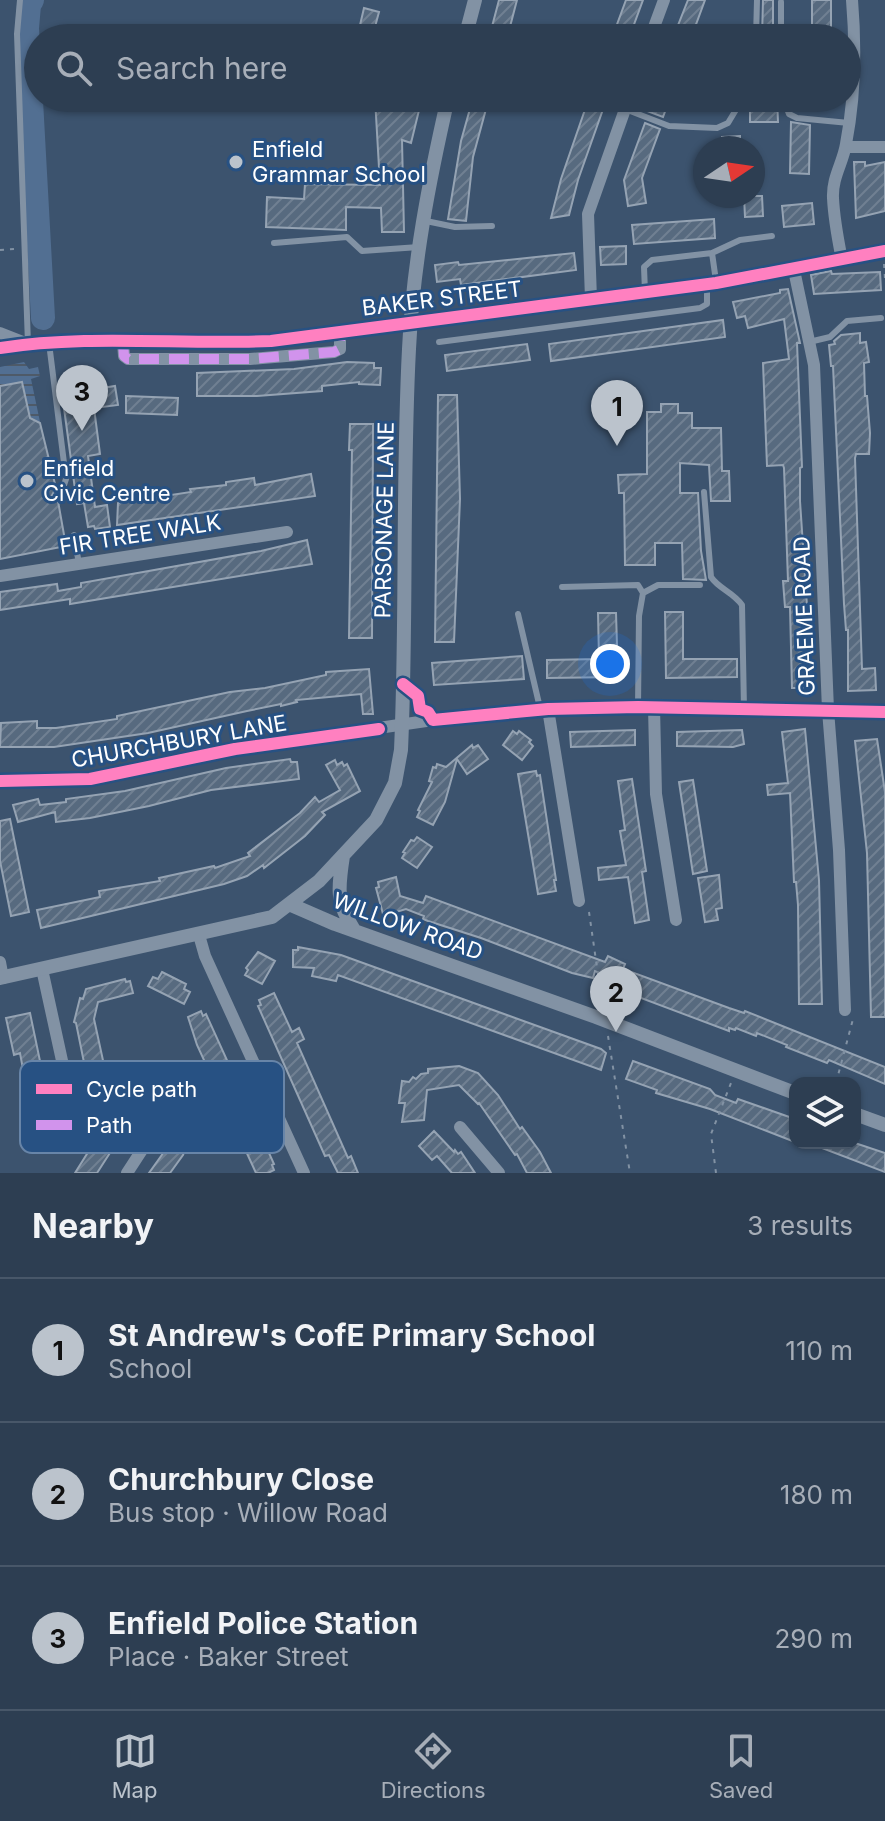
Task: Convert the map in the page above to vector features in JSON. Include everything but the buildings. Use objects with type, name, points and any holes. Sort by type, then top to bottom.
[{"type":"street","points":[[469,24],[475,0]]},
{"type":"street","points":[[655,24],[664,0]]},
{"type":"street","points":[[852,0],[854,24]]},
{"type":"street","name":"PARSONAGE LANE","points":[[289,904],[319,881],[376,820],[395,783],[400,765],[411,322],[422,220],[445,112]]},
{"type":"street","points":[[591,299],[588,214],[624,112]]},
{"type":"street","points":[[842,260],[833,196],[837,168],[846,147],[850,112]]},
{"type":"street","points":[[846,147],[885,147]]},
{"type":"street","name":"BAKER STREET","points":[[0,348],[49,342],[211,344],[271,341],[711,284],[885,251]]},
{"type":"street","name":"GRAEME ROAD","points":[[794,270],[814,365],[828,710],[839,850],[845,1010]]},
{"type":"street","name":"BAKER STREET","points":[[123,342],[124,356],[128,359],[211,360],[334,352],[340,349],[340,332]]},
{"type":"street","points":[[0,333],[28,344]]},
{"type":"street","points":[[211,344],[211,360]]},
{"type":"street","name":"FIR TREE WALK","points":[[0,576],[287,532]]},
{"type":"street","points":[[654,707],[656,794],[676,920]]},
{"type":"street","name":"CHURCHBURY LANE","points":[[0,781],[90,779],[235,749],[403,724],[544,709],[654,707],[885,712]]},
{"type":"street","points":[[544,709],[579,901]]},
{"type":"street","points":[[343,856],[339,883],[341,906],[354,930]]},
{"type":"street","points":[[0,962],[2,978],[257,922],[272,917],[289,904]]},
{"type":"street","name":"WILLOW ROAD","points":[[289,904],[316,917],[596,1017],[789,1091]]},
{"type":"street","points":[[199,935],[205,956],[253,1061]]},
{"type":"street","points":[[42,969],[62,1061]]},
{"type":"street","points":[[861,1116],[885,1125]]},
{"type":"street","points":[[460,1127],[499,1173]]},
{"type":"street","points":[[284,1129],[304,1173]]},
{"type":"street","points":[[127,1173],[140,1153]]},
{"type":"lane","points":[[20,0],[16,26],[28,344]]},
{"type":"lane","points":[[756,24],[757,0]]},
{"type":"lane","points":[[781,2],[781,24]]},
{"type":"lane","points":[[642,112],[669,126],[717,128],[728,123],[735,112]]},
{"type":"lane","points":[[788,112],[797,118],[849,123]]},
{"type":"lane","points":[[422,220],[455,227],[492,226]]},
{"type":"lane","points":[[645,292],[643,274],[647,263],[712,253],[740,240],[772,236]]},
{"type":"lane","points":[[274,243],[347,237],[362,251],[419,247]]},
{"type":"lane","points":[[439,342],[700,308],[707,304],[712,253]]},
{"type":"lane","points":[[513,309],[516,332]]},
{"type":"lane","points":[[809,342],[830,337],[847,321],[881,318]]},
{"type":"lane","points":[[49,342],[66,479],[57,495]]},
{"type":"lane","points":[[704,492],[711,577],[717,586],[737,597],[742,605],[744,709]]},
{"type":"lane","points":[[74,535],[79,564]]},
{"type":"lane","points":[[562,587],[638,585],[643,593],[639,616],[638,707]]},
{"type":"lane","points":[[643,593],[658,585],[700,585]]},
{"type":"lane","points":[[518,614],[544,709]]},
{"type":"path","points":[[0,250],[24,249]]},
{"type":"path","points":[[589,912],[603,1006]]},
{"type":"path","points":[[838,1077],[854,1020],[845,1010]]},
{"type":"path","points":[[607,1035],[630,1173]]},
{"type":"path","points":[[716,1173],[711,1134],[736,1071]]},
{"type":"water","points":[[24,362],[29,369],[38,367],[40,376],[31,379],[40,422],[30,417],[22,382],[0,386],[0,367]]},
{"type":"waterway","points":[[27,24],[32,0]]},
{"type":"waterway","points":[[32,112],[43,318]]},
{"type":"marked path","points":[[123,342],[124,356],[128,359],[250,359],[334,352],[340,349],[340,332]]},
{"type":"cycle path","points":[[0,348],[67,342],[271,341],[716,283],[885,251]]},
{"type":"cycle path","points":[[403,684],[418,696],[420,709],[428,712],[433,720],[548,709],[638,707],[885,712]]},
{"type":"cycle path","points":[[0,781],[90,779],[235,749],[379,729]]},
{"type":"place","name":"Enfield Grammar School","points":[[236,162]]},
{"type":"place","name":"Enfield Police Station","points":[[82,431]]},
{"type":"place","name":"St Andrew's CofE Primary School","points":[[617,446]]},
{"type":"place","name":"Enfield Civic Centre","points":[[27,481]]},
{"type":"place","name":"Churchbury Close","points":[[616,1032]]}]
